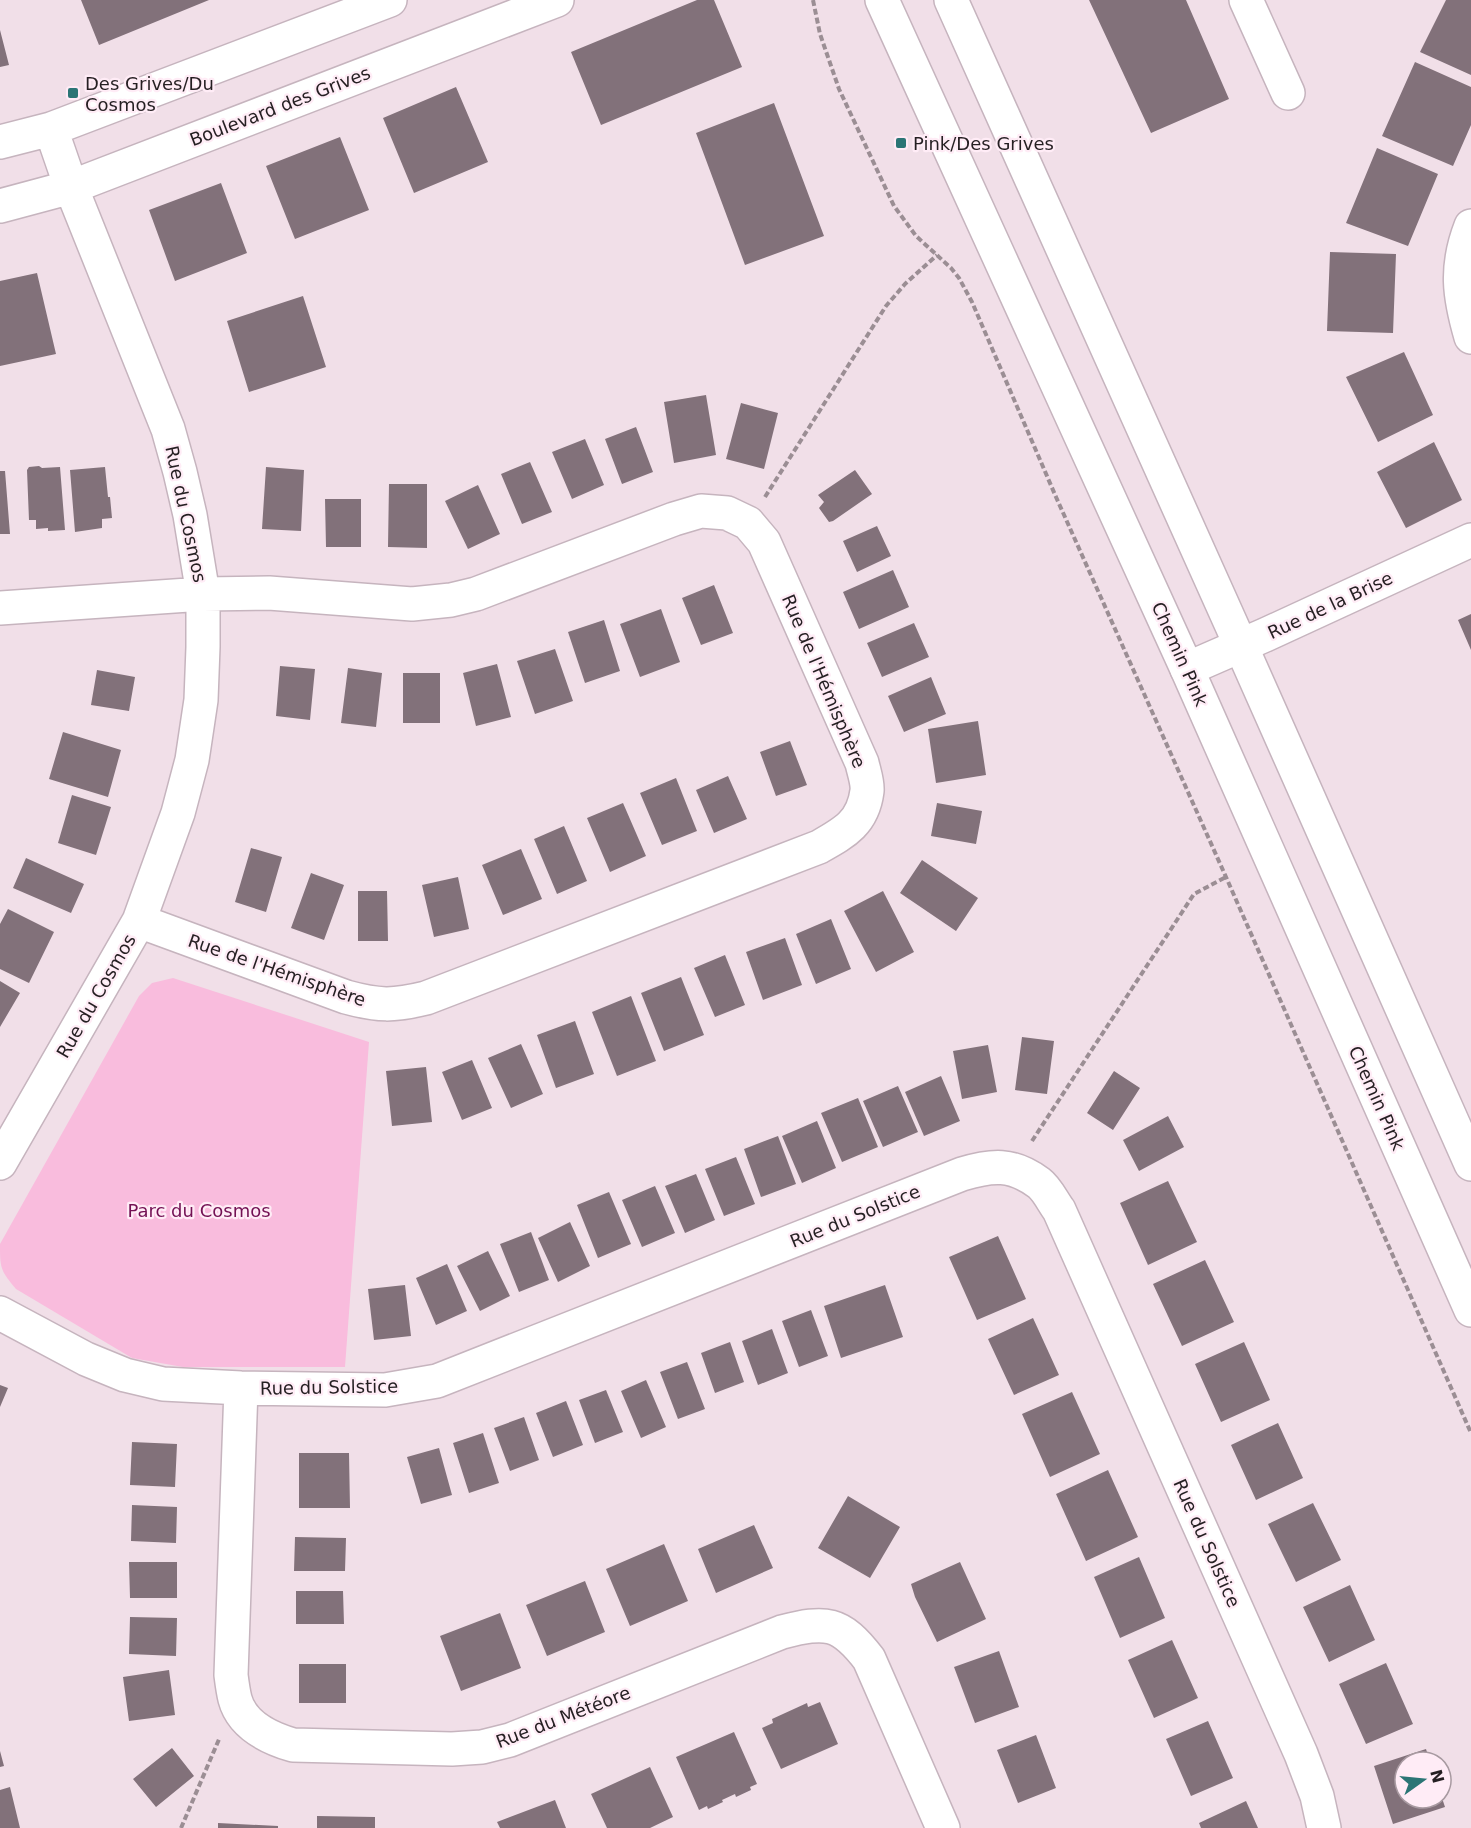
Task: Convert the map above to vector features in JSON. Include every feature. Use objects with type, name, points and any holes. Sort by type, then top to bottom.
[{"type":"street","points":[[0,142],[51,129],[390,0]]},
{"type":"street","name":"Boulevard des Grives","points":[[0,206],[71,187],[508,9],[557,0]]},
{"type":"street","name":"Chemin Pink","points":[[882,0],[1187,669],[1471,1310]]},
{"type":"street","points":[[951,0],[1471,1164]]},
{"type":"street","points":[[1246,0],[1288,93]]},
{"type":"street","name":"Rue du Cosmos","points":[[0,1163],[139,921],[178,813],[192,760],[201,700],[202,594],[190,515],[180,472],[168,429],[71,187],[51,129]]},
{"type":"street","points":[[1471,226],[1460,272],[1462,306],[1471,338]]},
{"type":"street","points":[[0,608],[202,594],[270,593],[412,603],[451,600],[476,594],[674,519],[701,511],[727,513],[748,523]]},
{"type":"street","name":"Rue de l'Hémisphère","points":[[139,921],[346,997],[371,1004],[400,1004],[426,998],[819,847],[842,834],[860,817],[867,790],[862,763],[764,542],[748,523]]},
{"type":"street","name":"Rue de la Brise","points":[[1187,669],[1471,540]]},
{"type":"street","name":"Rue du Solstice","points":[[0,1313],[86,1359],[125,1375],[163,1384],[241,1388],[385,1389],[437,1381],[962,1174],[987,1166],[1014,1169],[1040,1184],[1059,1210],[1301,1754],[1317,1796],[1324,1828]]},
{"type":"street","name":"Rue du Météore","points":[[241,1388],[231,1675],[235,1701],[245,1718],[272,1739],[293,1745],[452,1749],[482,1747],[510,1740],[782,1632],[810,1625],[834,1627],[855,1641],[869,1659],[943,1828]]},
{"type":"path","points":[[813,0],[827,58],[839,89],[894,206],[916,236],[959,278],[972,302],[1056,497],[1471,1433]]},
{"type":"path","points":[[748,523],[886,306],[905,284],[937,255]]},
{"type":"path","points":[[1014,1169],[1194,894],[1226,877]]},
{"type":"path","points":[[181,1828],[235,1701]]},
{"type":"green space","name":"Parc du Cosmos","points":[[173,978],[369,1042],[345,1367],[183,1367],[132,1358],[16,1289],[4,1273],[0,1244],[139,996],[152,983]]},
{"type":"building","points":[[81,0],[209,0],[99,45]]},
{"type":"building","points":[[697,0],[714,0],[742,67],[601,125],[571,52]]},
{"type":"building","points":[[1089,0],[1186,0],[1229,99],[1151,133]]},
{"type":"building","points":[[1446,0],[1471,0],[1471,75],[1420,52]]},
{"type":"building","points":[[0,30],[9,65],[0,67]]},
{"type":"building","points":[[1415,62],[1471,87],[1471,125],[1453,166],[1382,136]]},
{"type":"building","points":[[456,87],[488,162],[414,193],[383,118]]},
{"type":"building","points":[[774,103],[824,236],[745,265],[696,133]]},
{"type":"building","points":[[340,137],[369,210],[295,239],[266,166]]},
{"type":"building","points":[[1377,148],[1438,174],[1408,246],[1346,223]]},
{"type":"building","points":[[221,183],[247,253],[175,281],[149,210]]},
{"type":"building","points":[[1330,252],[1396,254],[1393,333],[1327,331]]},
{"type":"building","points":[[37,273],[56,354],[0,366],[0,281]]},
{"type":"building","points":[[303,296],[326,367],[249,392],[227,321]]},
{"type":"building","points":[[1404,352],[1433,415],[1378,442],[1346,377]]},
{"type":"building","points":[[706,395],[716,455],[674,463],[664,402]]},
{"type":"building","points":[[741,403],[778,413],[764,469],[726,459]]},
{"type":"building","points":[[636,427],[653,472],[622,484],[605,439]]},
{"type":"building","points":[[585,439],[604,485],[572,499],[552,452]]},
{"type":"building","points":[[1434,442],[1462,500],[1406,528],[1377,472]]},
{"type":"building","points":[[530,462],[552,512],[522,524],[501,474]]},
{"type":"building","points":[[29,467],[42,468],[60,467],[65,530],[36,529],[36,520],[29,520],[27,470]]},
{"type":"building","points":[[105,467],[112,518],[102,519],[102,528],[75,532],[70,470]]},
{"type":"building","points":[[266,467],[304,470],[301,531],[262,529]]},
{"type":"building","points":[[855,470],[872,494],[829,522],[819,508],[824,502],[818,495]]},
{"type":"building","points":[[0,471],[5,471],[10,534],[0,534]]},
{"type":"building","points":[[389,484],[427,484],[427,548],[388,547]]},
{"type":"building","points":[[478,485],[500,534],[468,549],[445,501]]},
{"type":"building","points":[[325,499],[361,499],[361,547],[326,547]]},
{"type":"building","points":[[877,526],[891,556],[857,572],[843,541]]},
{"type":"building","points":[[893,570],[909,607],[859,629],[843,592]]},
{"type":"building","points":[[714,585],[733,633],[701,645],[682,598]]},
{"type":"building","points":[[661,609],[680,662],[640,677],[620,624]]},
{"type":"building","points":[[1471,614],[1471,650],[1458,620]]},
{"type":"building","points":[[604,620],[620,671],[585,683],[568,632]]},
{"type":"building","points":[[914,623],[929,657],[882,677],[867,643]]},
{"type":"building","points":[[555,649],[573,701],[535,714],[517,661]]},
{"type":"building","points":[[497,664],[511,717],[476,726],[463,673]]},
{"type":"building","points":[[280,666],[315,669],[310,720],[276,716]]},
{"type":"building","points":[[348,668],[382,673],[376,727],[341,723]]},
{"type":"building","points":[[97,670],[135,677],[129,711],[91,705]]},
{"type":"building","points":[[403,673],[440,673],[440,723],[403,723]]},
{"type":"building","points":[[931,677],[946,714],[904,732],[888,696]]},
{"type":"building","points":[[978,721],[986,775],[936,783],[928,729]]},
{"type":"building","points":[[63,732],[121,750],[108,797],[49,779]]},
{"type":"building","points":[[790,741],[807,785],[776,796],[760,752]]},
{"type":"building","points":[[728,776],[747,819],[714,833],[696,790]]},
{"type":"building","points":[[676,778],[697,831],[662,845],[640,793]]},
{"type":"building","points":[[72,795],[111,807],[96,855],[58,843]]},
{"type":"building","points":[[623,803],[646,856],[610,872],[587,818]]},
{"type":"building","points":[[937,803],[982,811],[976,844],[931,836]]},
{"type":"building","points":[[564,826],[587,881],[557,894],[534,839]]},
{"type":"building","points":[[251,848],[282,857],[266,912],[235,902]]},
{"type":"building","points":[[521,849],[542,899],[503,915],[482,865]]},
{"type":"building","points":[[26,858],[84,884],[71,913],[13,888]]},
{"type":"building","points":[[922,860],[978,898],[956,931],[900,893]]},
{"type":"building","points":[[311,873],[344,885],[324,940],[291,928]]},
{"type":"building","points":[[458,877],[469,929],[434,937],[422,885]]},
{"type":"building","points":[[358,891],[387,891],[388,941],[358,941]]},
{"type":"building","points":[[883,891],[914,952],[876,972],[844,911]]},
{"type":"building","points":[[8,909],[54,932],[29,983],[0,969],[0,924]]},
{"type":"building","points":[[831,919],[851,969],[816,984],[796,934]]},
{"type":"building","points":[[785,938],[802,985],[763,1000],[746,952]]},
{"type":"building","points":[[725,955],[745,1005],[715,1017],[694,968]]},
{"type":"building","points":[[681,977],[704,1035],[664,1051],[641,993]]},
{"type":"building","points":[[0,981],[20,993],[0,1027]]},
{"type":"building","points":[[631,996],[656,1061],[617,1076],[592,1012]]},
{"type":"building","points":[[575,1021],[594,1074],[556,1088],[537,1035]]},
{"type":"building","points":[[1022,1037],[1054,1041],[1047,1094],[1015,1090]]},
{"type":"building","points":[[521,1044],[543,1094],[511,1108],[488,1058]]},
{"type":"building","points":[[988,1045],[997,1092],[962,1099],[953,1051]]},
{"type":"building","points":[[472,1060],[492,1108],[462,1120],[442,1072]]},
{"type":"building","points":[[426,1067],[432,1122],[392,1126],[386,1071]]},
{"type":"building","points":[[1114,1071],[1140,1088],[1113,1130],[1087,1113]]},
{"type":"building","points":[[941,1076],[960,1121],[924,1136],[905,1092]]},
{"type":"building","points":[[898,1086],[918,1132],[883,1147],[863,1101]]},
{"type":"building","points":[[858,1098],[878,1147],[842,1162],[821,1113]]},
{"type":"building","points":[[1168,1116],[1184,1147],[1139,1171],[1123,1140]]},
{"type":"building","points":[[817,1121],[836,1168],[802,1183],[782,1136]]},
{"type":"building","points":[[778,1136],[796,1184],[761,1197],[744,1149]]},
{"type":"building","points":[[736,1157],[755,1204],[724,1216],[705,1169]]},
{"type":"building","points":[[696,1174],[715,1220],[685,1233],[665,1186]]},
{"type":"building","points":[[1168,1181],[1197,1242],[1148,1265],[1120,1203]]},
{"type":"building","points":[[655,1186],[675,1233],[642,1247],[622,1200]]},
{"type":"building","points":[[609,1192],[631,1244],[598,1258],[577,1205]]},
{"type":"building","points":[[570,1222],[590,1266],[558,1282],[538,1238]]},
{"type":"building","points":[[531,1232],[549,1280],[519,1292],[500,1244]]},
{"type":"building","points":[[998,1236],[1026,1299],[977,1320],[949,1257]]},
{"type":"building","points":[[488,1251],[510,1296],[480,1311],[457,1266]]},
{"type":"building","points":[[1205,1260],[1234,1322],[1182,1346],[1153,1284]]},
{"type":"building","points":[[447,1264],[467,1311],[436,1325],[416,1278]]},
{"type":"building","points":[[405,1285],[411,1336],[374,1340],[368,1289]]},
{"type":"building","points":[[885,1285],[903,1337],[841,1358],[824,1306]]},
{"type":"building","points":[[811,1310],[828,1356],[799,1367],[782,1321]]},
{"type":"building","points":[[1033,1318],[1059,1375],[1014,1395],[988,1339]]},
{"type":"building","points":[[772,1329],[788,1373],[758,1385],[742,1341]]},
{"type":"building","points":[[730,1342],[744,1382],[715,1393],[701,1353]]},
{"type":"building","points":[[1244,1342],[1270,1400],[1221,1422],[1195,1364]]},
{"type":"building","points":[[687,1362],[705,1409],[678,1419],[660,1372]]},
{"type":"building","points":[[646,1380],[666,1427],[641,1438],[621,1391]]},
{"type":"building","points":[[0,1385],[8,1388],[0,1407]]},
{"type":"building","points":[[606,1390],[623,1432],[595,1443],[579,1400]]},
{"type":"building","points":[[1072,1392],[1100,1454],[1050,1477],[1022,1414]]},
{"type":"building","points":[[566,1401],[583,1445],[553,1457],[536,1413]]},
{"type":"building","points":[[524,1417],[539,1460],[510,1471],[494,1428]]},
{"type":"building","points":[[1278,1423],[1303,1478],[1256,1500],[1231,1445]]},
{"type":"building","points":[[483,1433],[499,1483],[469,1493],[453,1443]]},
{"type":"building","points":[[132,1442],[177,1444],[175,1487],[130,1485]]},
{"type":"building","points":[[439,1448],[452,1495],[421,1504],[407,1457]]},
{"type":"building","points":[[299,1453],[349,1453],[350,1508],[299,1508]]},
{"type":"building","points":[[1108,1470],[1138,1537],[1086,1561],[1056,1494]]},
{"type":"building","points":[[848,1496],[900,1527],[870,1578],[818,1548]]},
{"type":"building","points":[[1313,1503],[1341,1560],[1296,1582],[1268,1524]]},
{"type":"building","points":[[132,1505],[177,1507],[176,1543],[131,1541]]},
{"type":"building","points":[[754,1525],[773,1568],[716,1593],[698,1549]]},
{"type":"building","points":[[295,1537],[346,1538],[345,1571],[294,1571]]},
{"type":"building","points":[[664,1544],[688,1601],[630,1626],[606,1569]]},
{"type":"building","points":[[1139,1557],[1165,1618],[1120,1638],[1094,1577]]},
{"type":"building","points":[[129,1562],[177,1562],[177,1598],[130,1598]]},
{"type":"building","points":[[960,1562],[986,1619],[937,1642],[911,1584]]},
{"type":"building","points":[[585,1581],[605,1632],[547,1656],[526,1605]]},
{"type":"building","points":[[1350,1585],[1375,1640],[1329,1662],[1303,1607]]},
{"type":"building","points":[[296,1591],[343,1591],[344,1624],[296,1624]]},
{"type":"building","points":[[500,1613],[521,1668],[461,1691],[440,1636]]},
{"type":"building","points":[[130,1617],[177,1618],[176,1656],[129,1654]]},
{"type":"building","points":[[1172,1640],[1198,1698],[1154,1718],[1128,1660]]},
{"type":"building","points":[[999,1651],[1019,1707],[975,1723],[954,1667]]},
{"type":"building","points":[[1386,1663],[1413,1724],[1366,1744],[1339,1684]]},
{"type":"building","points":[[299,1664],[346,1664],[346,1703],[299,1703]]},
{"type":"building","points":[[169,1670],[175,1715],[129,1721],[123,1677]]},
{"type":"building","points":[[820,1702],[838,1744],[781,1769],[762,1728],[773,1723],[772,1719],[807,1703],[808,1707]]},
{"type":"building","points":[[1208,1721],[1233,1778],[1191,1796],[1166,1739]]},
{"type":"building","points":[[734,1732],[757,1784],[750,1787],[751,1790],[736,1797],[735,1794],[708,1809],[707,1806],[699,1810],[676,1757]]},
{"type":"building","points":[[1036,1735],[1056,1788],[1018,1803],[997,1750]]},
{"type":"building","points":[[172,1748],[194,1776],[156,1807],[133,1779]]},
{"type":"building","points":[[0,1751],[4,1766],[0,1767]]},
{"type":"building","points":[[1393,1760],[1393,1810],[1436,1810],[1393,1824],[1374,1766]]},
{"type":"building","points":[[650,1767],[673,1817],[650,1828],[607,1828],[591,1794]]},
{"type":"building","points":[[10,1787],[20,1828],[0,1828],[0,1790]]},
{"type":"building","points":[[555,1800],[566,1828],[500,1828],[497,1822]]},
{"type":"building","points":[[1246,1801],[1258,1828],[1201,1828],[1199,1823]]},
{"type":"building","points":[[317,1816],[375,1817],[375,1828],[317,1828]]},
{"type":"building","points":[[218,1823],[278,1826],[278,1828],[218,1828]]},
{"type":"place","name":"Des Grives/Du Cosmos","points":[[73,93]]},
{"type":"place","name":"Pink/Des Grives","points":[[901,143]]}]
